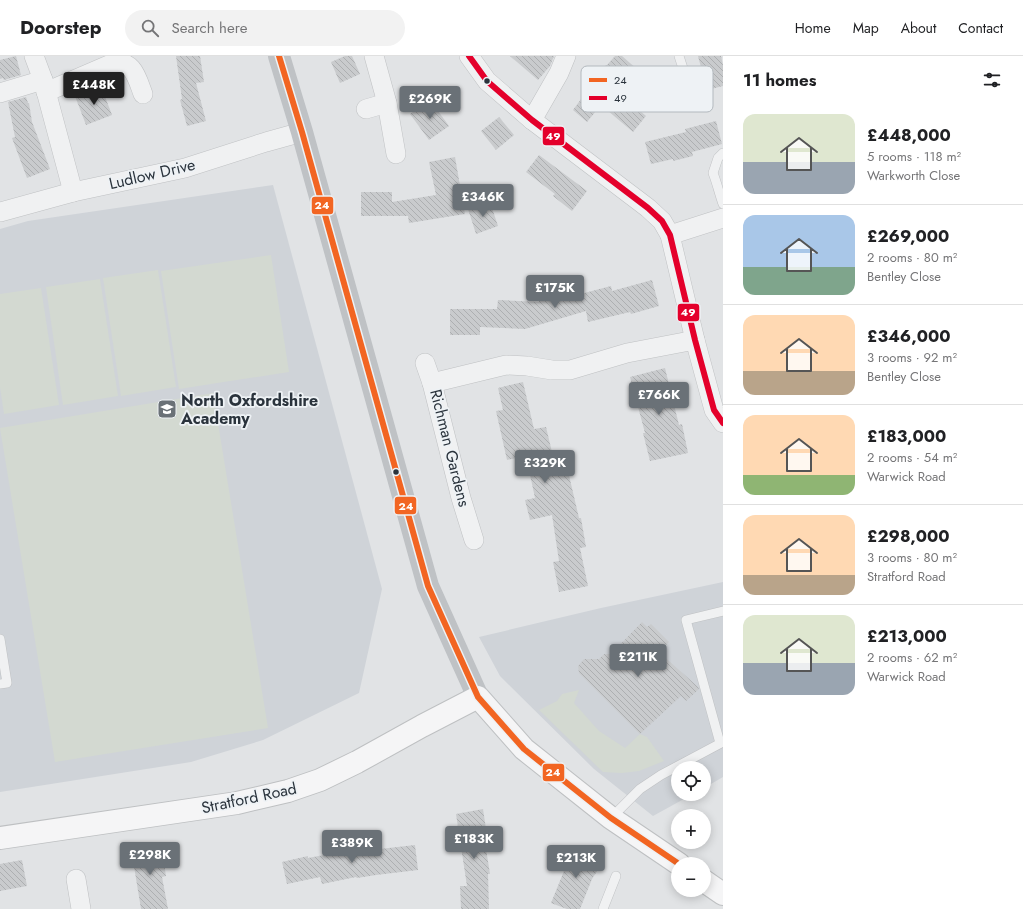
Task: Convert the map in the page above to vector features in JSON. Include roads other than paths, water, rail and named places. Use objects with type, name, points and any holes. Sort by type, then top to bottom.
[{"type":"main road","points":[[279,56],[302,132],[428,586],[478,697],[524,749],[611,818],[671,859]]},
{"type":"main road","name":"Stratford Road","points":[[0,838],[237,803],[288,791],[320,780],[357,762],[478,697]]},
{"type":"main road","points":[[711,886],[723,894]]},
{"type":"street","points":[[34,56],[45,86],[72,192]]},
{"type":"street","points":[[374,56],[387,102],[396,154]]},
{"type":"street","points":[[469,56],[487,81],[532,120],[648,208],[662,221],[670,235],[695,340],[714,410],[723,423]]},
{"type":"street","points":[[532,120],[559,73],[566,56]]},
{"type":"street","points":[[0,93],[45,86],[122,59],[123,63],[129,66],[135,74],[143,94]]},
{"type":"street","points":[[366,109],[387,102]]},
{"type":"street","name":"Ludlow Drive","points":[[0,212],[72,192],[185,168],[302,132]]},
{"type":"street","points":[[670,235],[723,218]]},
{"type":"street","name":"Richman Gardens","points":[[474,540],[461,498],[432,383],[506,365],[527,366],[552,370],[570,370],[627,353],[695,340]]},
{"type":"street","points":[[425,363],[432,383]]},
{"type":"street","points":[[76,879],[81,909]]},
{"type":"lane","points":[[679,56],[682,66]]},
{"type":"lane","points":[[723,152],[718,158],[713,173],[723,204]]},
{"type":"lane","points":[[611,818],[640,789],[661,775],[722,742],[686,620],[723,611]]},
{"type":"lane","points":[[0,639],[7,683],[0,684]]},
{"type":"lane","points":[[603,909],[616,876]]},
{"type":"place","name":"North Oxfordshire Academy","points":[[167,409]]}]
